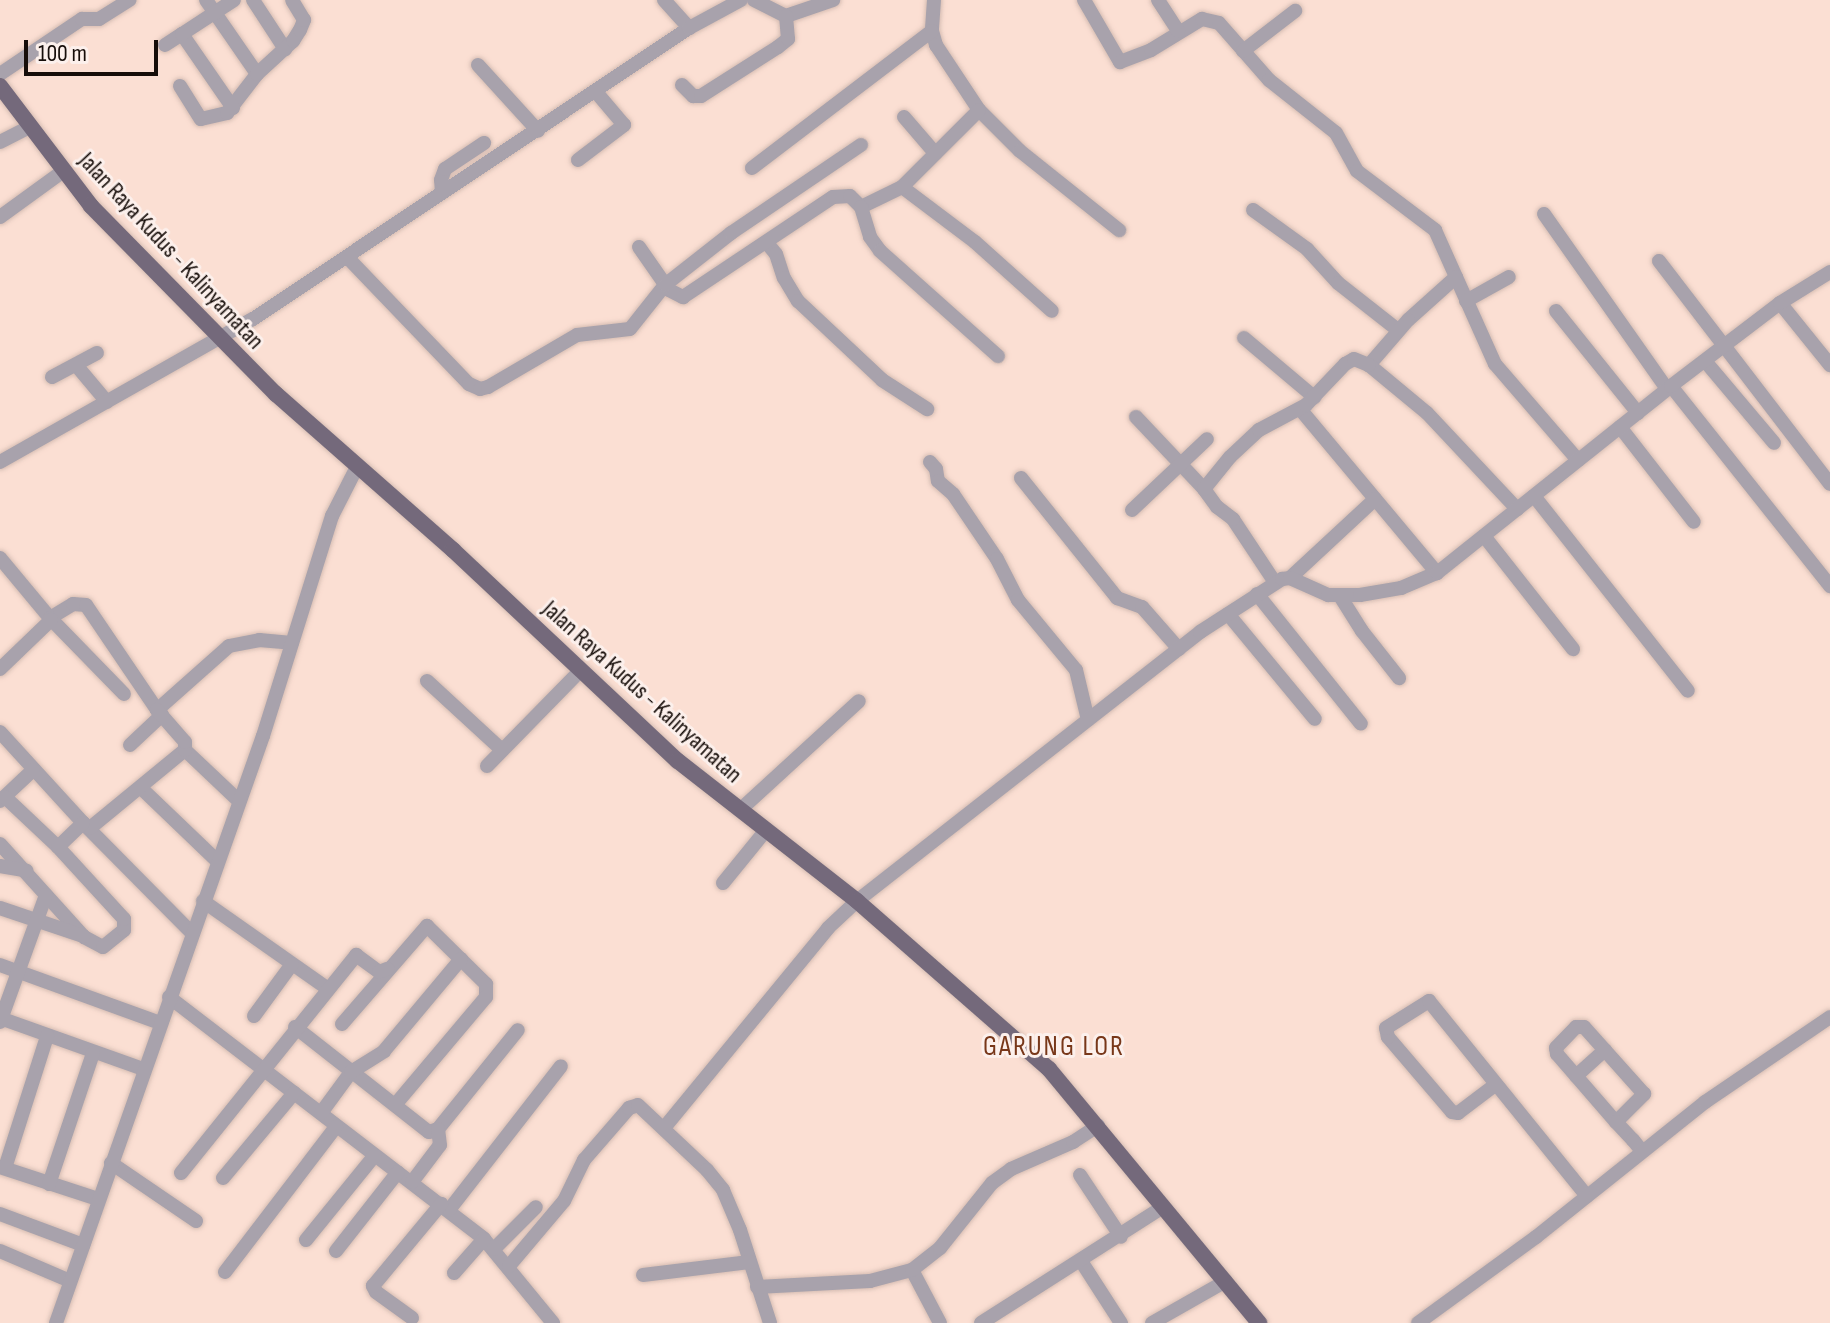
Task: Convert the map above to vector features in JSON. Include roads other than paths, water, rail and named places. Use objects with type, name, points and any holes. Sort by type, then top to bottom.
[{"type":"main road","name":"Jalan Raya Kudus - Kalinyamatan","points":[[0,86],[62,172],[219,339],[357,467],[453,550],[579,672],[678,761],[857,901],[1039,1060],[1098,1126],[1259,1323]]},
{"type":"street","points":[[0,74],[82,19],[99,19],[130,0]]},
{"type":"street","points":[[165,45],[182,34],[210,6],[234,0]]},
{"type":"street","points":[[253,0],[285,49]]},
{"type":"street","points":[[180,86],[201,119],[221,117],[233,108],[257,74],[285,49],[304,20],[292,0]]},
{"type":"street","points":[[664,0],[689,28]]},
{"type":"street","points":[[0,462],[219,339],[597,93],[689,28],[741,0]]},
{"type":"street","points":[[754,0],[786,16],[833,0]]},
{"type":"street","points":[[934,0],[932,31],[941,55],[979,110],[1020,151],[1119,230]]},
{"type":"street","points":[[1084,0],[1120,62],[1151,50],[1178,31],[1208,18],[1219,23],[1282,92],[1336,133],[1357,171],[1428,222],[1442,241],[1495,364],[1578,460]]},
{"type":"street","points":[[1158,0],[1178,31]]},
{"type":"street","points":[[210,6],[257,74]]},
{"type":"street","points":[[1243,51],[1295,11]]},
{"type":"street","points":[[682,85],[693,96],[701,96],[778,47],[788,39],[786,16]]},
{"type":"street","points":[[752,168],[932,31]]},
{"type":"street","points":[[182,34],[233,108]]},
{"type":"street","points":[[478,65],[538,131]]},
{"type":"street","points":[[578,160],[624,125],[597,93]]},
{"type":"street","points":[[861,207],[902,187],[979,110]]},
{"type":"street","points":[[904,117],[935,153]]},
{"type":"street","points":[[0,142],[29,127]]},
{"type":"street","points":[[442,193],[441,180],[445,169],[484,143]]},
{"type":"street","points":[[347,257],[469,384],[480,389],[512,376],[577,335],[592,330],[620,332],[630,329],[665,285],[731,233],[861,145]]},
{"type":"street","points":[[0,217],[62,172]]},
{"type":"street","points":[[902,187],[975,242],[1052,311]]},
{"type":"street","points":[[639,247],[676,296],[693,293],[833,197],[850,196],[861,207],[870,237],[880,251],[998,356]]},
{"type":"street","points":[[1253,210],[1307,249],[1338,283],[1398,330]]},
{"type":"street","points":[[1544,214],[1669,387],[1830,586]]},
{"type":"street","points":[[767,243],[776,254],[787,285],[798,301],[882,380],[927,409]]},
{"type":"street","points":[[1659,261],[1830,484]]},
{"type":"street","points":[[1290,578],[1317,592],[1340,596],[1381,593],[1437,573],[1669,387],[1780,303],[1830,272]]},
{"type":"street","points":[[1369,365],[1398,330],[1456,277]]},
{"type":"street","points":[[1466,301],[1509,277]]},
{"type":"street","points":[[1780,303],[1830,365]]},
{"type":"street","points":[[1556,311],[1638,413]]},
{"type":"street","points":[[1244,338],[1314,397]]},
{"type":"street","points":[[52,377],[97,353]]},
{"type":"street","points":[[1204,489],[1230,457],[1259,430],[1300,409],[1345,364],[1354,359],[1369,365],[1427,413],[1517,509]]},
{"type":"street","points":[[1705,361],[1774,443]]},
{"type":"street","points":[[76,365],[107,402]]},
{"type":"street","points":[[1300,409],[1437,573]]},
{"type":"street","points":[[1136,417],[1217,507],[1233,519],[1274,581]]},
{"type":"street","points":[[1620,427],[1694,522]]},
{"type":"street","points":[[1132,510],[1207,439]]},
{"type":"street","points":[[930,462],[936,469],[938,481],[953,494],[997,559],[1018,600],[1076,670],[1088,720]]},
{"type":"street","points":[[56,1323],[239,801],[332,516],[357,467]]},
{"type":"street","points":[[1021,478],[1117,598],[1142,607],[1179,649]]},
{"type":"street","points":[[1534,496],[1688,691]]},
{"type":"street","points":[[664,1128],[828,928],[857,901],[1179,649],[1274,581],[1290,578],[1375,499]]},
{"type":"street","points":[[1484,536],[1573,649]]},
{"type":"street","points":[[0,558],[50,619],[124,694]]},
{"type":"street","points":[[1257,594],[1361,724]]},
{"type":"street","points":[[1340,596],[1362,631],[1399,678]]},
{"type":"street","points":[[0,669],[50,619],[73,604],[86,605],[160,712],[185,742],[185,750],[239,801]]},
{"type":"street","points":[[1228,614],[1315,719]]},
{"type":"street","points":[[130,745],[229,646],[259,640],[292,643]]},
{"type":"street","points":[[487,766],[579,672]]},
{"type":"street","points":[[427,681],[502,750]]},
{"type":"street","points":[[740,810],[859,701]]},
{"type":"street","points":[[3,740],[192,933]]},
{"type":"street","points":[[58,847],[141,788],[185,750]]},
{"type":"street","points":[[0,908],[84,937],[103,947],[127,924],[58,847],[3,799],[33,770]]},
{"type":"street","points":[[141,788],[217,861]]},
{"type":"street","points":[[723,883],[766,830]]},
{"type":"street","points":[[0,844],[84,937]]},
{"type":"street","points":[[0,866],[27,871]]},
{"type":"street","points":[[46,895],[0,1019],[143,1069]]},
{"type":"street","points":[[203,901],[328,989]]},
{"type":"street","points":[[342,1024],[427,926],[486,984],[486,997],[395,1105]]},
{"type":"street","points":[[181,1173],[295,1027],[356,955],[379,972],[387,969]]},
{"type":"street","points":[[321,1113],[351,1072],[384,1051],[461,959]]},
{"type":"street","points":[[254,1016],[292,964]]},
{"type":"street","points":[[0,965],[160,1023]]},
{"type":"street","points":[[169,997],[445,1207],[489,1244],[553,1323]]},
{"type":"street","points":[[1495,1085],[1458,1113],[1452,1112],[1388,1037],[1386,1028],[1429,1001],[1587,1196]]},
{"type":"street","points":[[1418,1323],[1587,1196],[1705,1102],[1830,1017]]},
{"type":"street","points":[[295,1027],[424,1129],[438,1129]]},
{"type":"street","points":[[1616,1122],[1644,1096],[1584,1027],[1576,1027],[1555,1051],[1616,1122],[1642,1151]]},
{"type":"street","points":[[412,1182],[440,1145],[438,1129],[518,1030]]},
{"type":"street","points":[[47,1036],[2,1167],[98,1199]]},
{"type":"street","points":[[1576,1076],[1605,1050]]},
{"type":"street","points":[[49,1184],[93,1053]]},
{"type":"street","points":[[412,1318],[376,1292],[373,1286],[445,1207],[561,1066]]},
{"type":"street","points":[[223,1178],[294,1093]]},
{"type":"street","points":[[509,1266],[560,1208],[584,1160],[629,1108],[642,1107],[723,1190],[770,1323]]},
{"type":"street","points":[[757,1287],[870,1281],[912,1270],[940,1248],[992,1183],[1011,1169],[1073,1142],[1098,1126]]},
{"type":"street","points":[[225,1272],[336,1127]]},
{"type":"street","points":[[306,1240],[375,1155]]},
{"type":"street","points":[[111,1163],[196,1221]]},
{"type":"street","points":[[336,1251],[398,1172]]},
{"type":"street","points":[[1080,1175],[1121,1237]]},
{"type":"street","points":[[454,1273],[536,1207]]},
{"type":"street","points":[[981,1323],[1121,1237],[1163,1207]]},
{"type":"street","points":[[0,1214],[83,1245]]},
{"type":"street","points":[[0,1251],[70,1281]]},
{"type":"street","points":[[1081,1261],[1121,1323]]},
{"type":"street","points":[[643,1275],[749,1262]]},
{"type":"street","points":[[912,1270],[940,1323]]},
{"type":"street","points":[[1152,1323],[1226,1281]]},
{"type":"district","name":"GARUNG LOR","points":[[1054,1047]]}]
